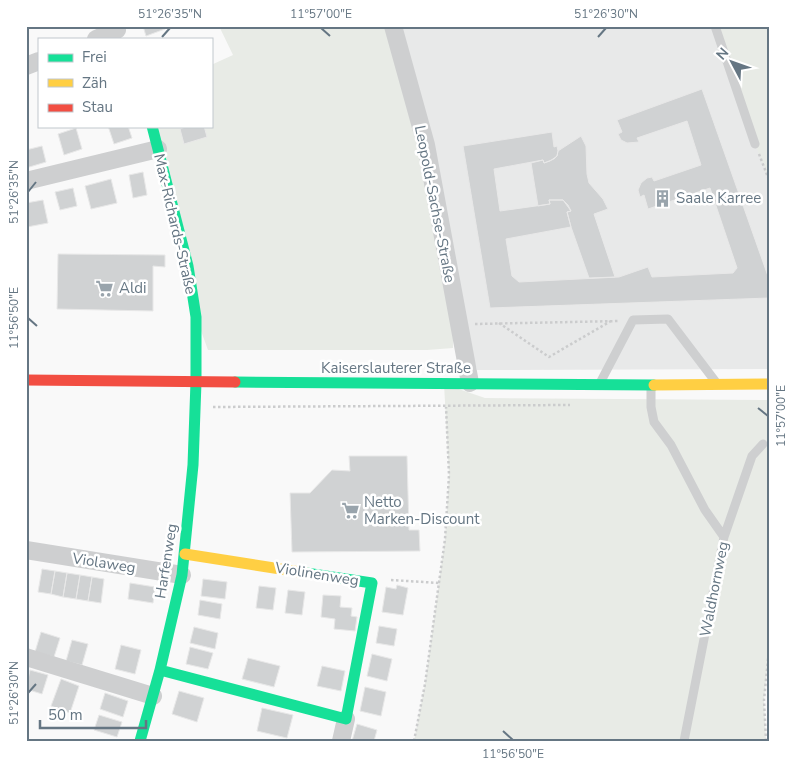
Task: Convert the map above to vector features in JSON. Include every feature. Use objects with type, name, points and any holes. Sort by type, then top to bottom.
[{"type":"street","name":"Leopold-Sachse-Straße","points":[[393,26],[426,145],[470,384]]},
{"type":"street","points":[[99,38],[118,32]]},
{"type":"street","points":[[26,66],[38,61]]},
{"type":"street","name":"Max-Richards-Straße","points":[[153,128],[188,266],[196,317],[196,382]]},
{"type":"street","points":[[26,181],[158,149]]},
{"type":"street","name":"Kaiserslauterer Straße","points":[[26,380],[768,385]]},
{"type":"street","name":"Harfenweg","points":[[140,741],[160,670],[182,575],[193,465],[196,382]]},
{"type":"street","name":"Violaweg","points":[[26,550],[182,575]]},
{"type":"street","name":"Violinenweg","points":[[185,554],[372,583],[341,741]]},
{"type":"street","points":[[26,658],[153,696]]},
{"type":"street","points":[[160,670],[346,719]]},
{"type":"lane","points":[[715,26],[755,144]]},
{"type":"lane","points":[[599,385],[633,320],[668,319],[718,385]]},
{"type":"lane","points":[[651,385],[651,407],[654,422],[671,446],[705,510],[724,537]]},
{"type":"lane","name":"Waldhornweg","points":[[684,741],[724,537],[752,456],[764,444]]},
{"type":"path","points":[[755,144],[769,180]]},
{"type":"path","points":[[458,324],[633,320]]},
{"type":"path","points":[[499,323],[549,357],[612,321]]},
{"type":"path","points":[[414,741],[445,539],[449,475],[444,384]]},
{"type":"path","points":[[195,407],[573,405]]},
{"type":"path","points":[[372,583],[384,579],[439,583]]},
{"type":"path","points":[[766,741],[764,700],[769,649]]},
{"type":"shaded area","points":[[219,26],[393,26],[426,145],[453,324],[453,348],[427,350],[208,350],[196,317],[152,128],[212,128],[212,65],[233,55]]},
{"type":"shaded area","points":[[389,26],[712,26],[769,179],[769,369],[477,370],[446,258]]},
{"type":"shaded area","points":[[717,26],[769,26],[769,180],[755,144]]},
{"type":"shaded area","points":[[444,384],[485,398],[769,400],[769,649],[764,700],[766,741],[414,741],[425,684],[445,539],[449,475]]},
{"type":"building","points":[[143,26],[163,26],[165,29],[146,36]]},
{"type":"building","name":"Saale Karree","points":[[702,89],[769,279],[769,298],[490,308],[463,146],[552,132],[554,147],[557,146],[558,151],[554,159],[544,163],[543,160],[494,169],[500,211],[550,204],[549,200],[563,200],[571,211],[567,212],[571,227],[506,239],[512,276],[519,282],[619,277],[648,267],[652,277],[733,273],[737,268],[710,188],[648,209],[644,195],[640,197],[638,190],[641,183],[647,178],[652,177],[654,181],[701,165],[687,121],[637,138],[639,142],[627,143],[621,140],[618,134],[622,132],[617,120]]},
{"type":"building","points":[[76,128],[82,149],[64,155],[58,134]]},
{"type":"building","points":[[109,128],[129,128],[132,138],[114,144]]},
{"type":"building","points":[[205,128],[207,137],[184,144],[180,129]]},
{"type":"building","points":[[581,136],[586,146],[589,183],[603,199],[608,209],[594,214],[615,277],[589,278],[571,227],[567,212],[571,211],[563,200],[549,200],[550,204],[538,206],[531,163],[543,160],[544,163],[550,161],[557,156],[558,151]]},
{"type":"building","points":[[42,146],[46,162],[26,168],[26,150]]},
{"type":"building","points":[[143,172],[147,195],[133,198],[129,175]]},
{"type":"building","points":[[111,179],[117,203],[91,209],[85,186]]},
{"type":"building","points":[[73,188],[77,206],[60,210],[55,192]]},
{"type":"building","points":[[43,200],[48,223],[27,227],[26,203]]},
{"type":"building","name":"Aldi","points":[[58,254],[165,255],[165,267],[153,266],[153,311],[57,309]]},
{"type":"building","name":"Netto Marken-Discount","points":[[349,456],[407,456],[409,530],[419,530],[420,551],[292,552],[290,493],[310,493],[332,470],[350,471]]},
{"type":"building","points":[[42,569],[55,571],[51,594],[38,592]]},
{"type":"building","points":[[55,571],[67,573],[63,597],[51,594]]},
{"type":"building","points":[[67,573],[80,575],[76,599],[63,597]]},
{"type":"building","points":[[80,575],[92,577],[88,601],[76,599]]},
{"type":"building","points":[[92,577],[104,579],[101,603],[88,601]]},
{"type":"building","points":[[203,579],[227,582],[225,599],[201,596]]},
{"type":"building","points":[[130,583],[155,587],[153,603],[128,599]]},
{"type":"building","points":[[397,585],[408,588],[403,615],[382,612],[386,587],[396,589]]},
{"type":"building","points":[[259,586],[276,588],[273,610],[256,608]]},
{"type":"building","points":[[288,590],[305,592],[302,615],[285,613]]},
{"type":"building","points":[[323,595],[341,596],[340,607],[352,608],[351,616],[357,617],[355,631],[334,629],[335,619],[321,617]]},
{"type":"building","points":[[200,600],[222,604],[220,619],[198,615]]},
{"type":"building","points":[[379,626],[397,629],[394,646],[376,643]]},
{"type":"building","points":[[194,627],[218,633],[215,649],[190,643]]},
{"type":"building","points":[[41,632],[60,638],[54,657],[35,652]]},
{"type":"building","points":[[72,640],[88,644],[82,665],[66,661]]},
{"type":"building","points":[[121,645],[141,650],[135,674],[115,669]]},
{"type":"building","points":[[190,647],[213,653],[208,669],[186,664]]},
{"type":"building","points":[[372,654],[392,659],[387,681],[367,676]]},
{"type":"building","points":[[248,658],[280,666],[274,687],[242,679]]},
{"type":"building","points":[[322,666],[345,671],[341,691],[317,686]]},
{"type":"building","points":[[30,670],[48,675],[42,694],[26,689]]},
{"type":"building","points":[[61,679],[79,686],[70,713],[51,706]]},
{"type":"building","points":[[365,687],[386,692],[381,716],[360,711]]},
{"type":"building","points":[[179,691],[204,698],[197,722],[172,714]]},
{"type":"building","points":[[105,693],[128,701],[123,717],[100,709]]},
{"type":"building","points":[[262,708],[293,715],[287,738],[257,731]]},
{"type":"building","points":[[99,715],[122,722],[117,737],[94,730]]},
{"type":"building","points":[[357,724],[377,730],[374,741],[352,741]]},
{"type":"traffic: fast","points":[[140,741],[160,670],[182,575],[193,465],[196,382],[196,317],[188,266],[153,128]]},
{"type":"traffic: fast","points":[[235,382],[654,385]]},
{"type":"traffic: fast","points":[[160,670],[346,719],[372,583],[306,573]]},
{"type":"traffic: slow","points":[[654,385],[769,384]]},
{"type":"traffic: slow","points":[[185,554],[306,573]]},
{"type":"traffic: jam","points":[[26,380],[235,382]]},
{"type":"place","name":"Saale Karree","points":[[662,198]]},
{"type":"place","name":"Aldi","points":[[105,288]]},
{"type":"place","name":"Netto Marken-Discount","points":[[350,511]]}]
